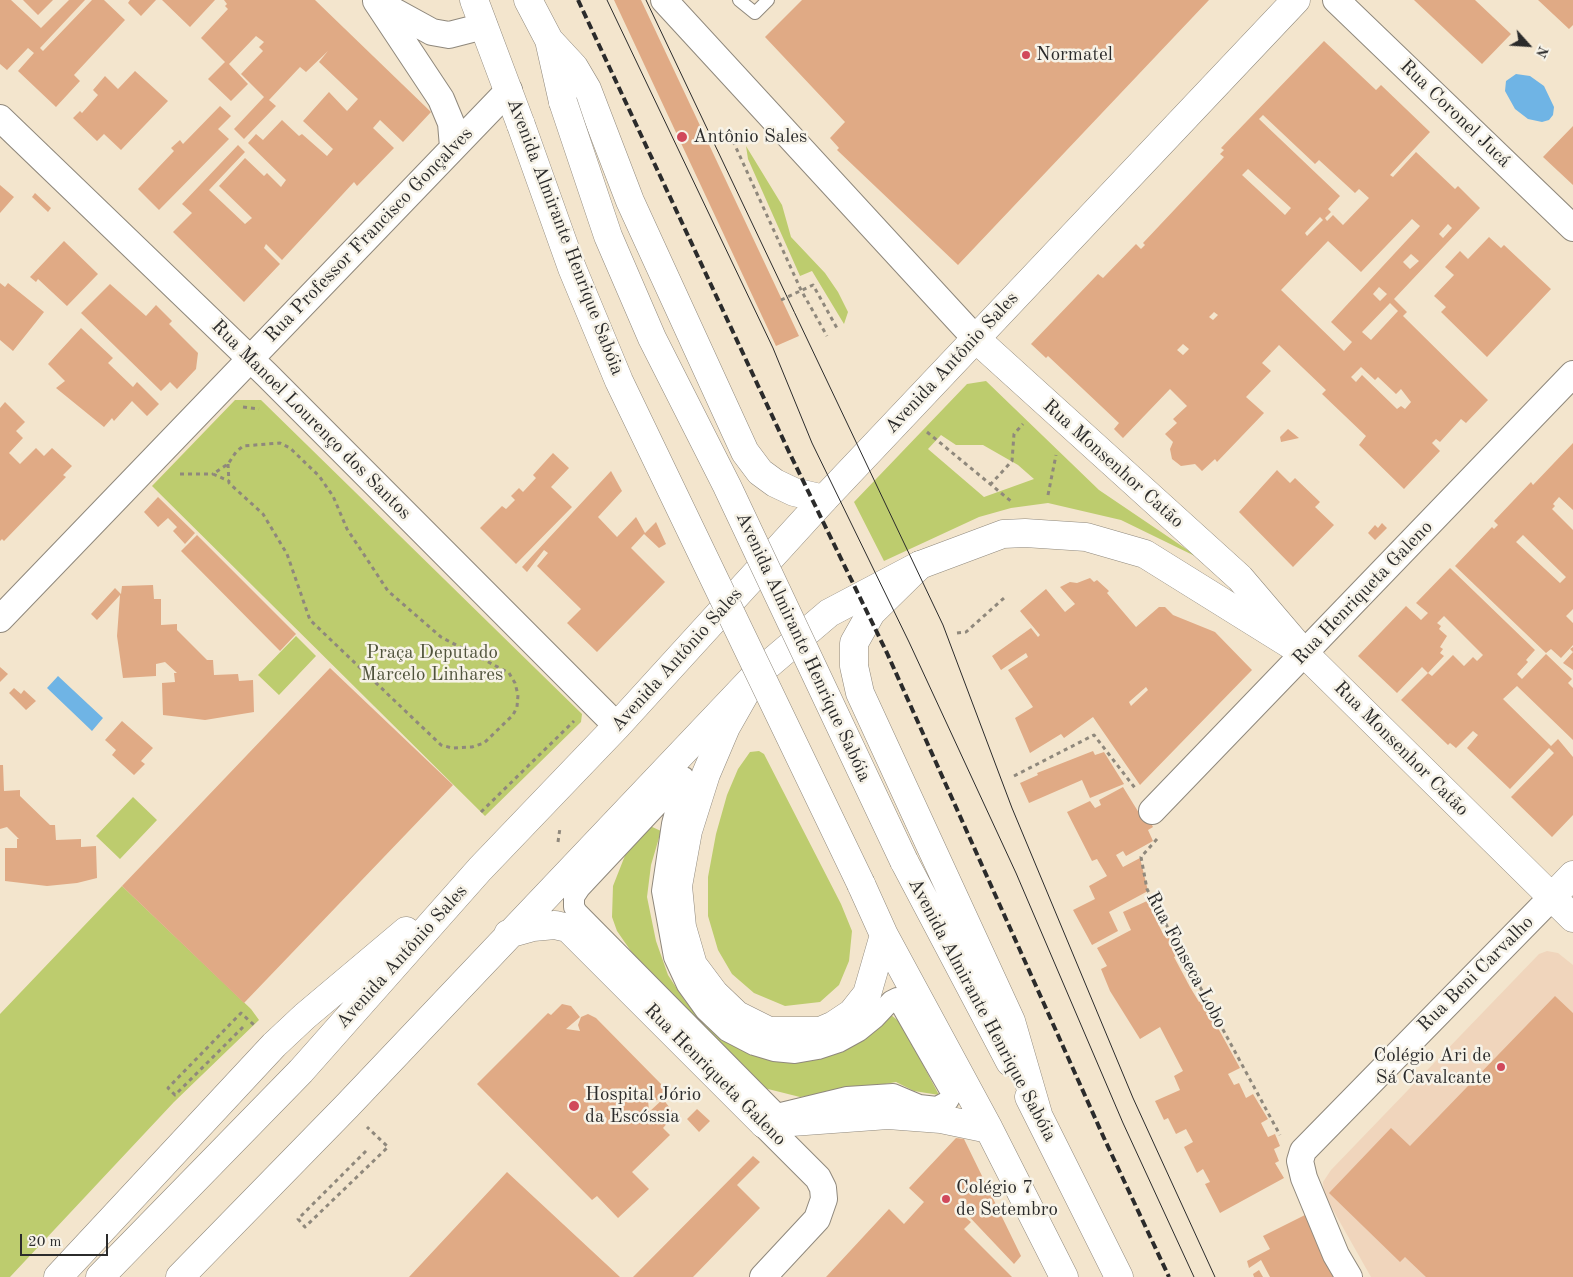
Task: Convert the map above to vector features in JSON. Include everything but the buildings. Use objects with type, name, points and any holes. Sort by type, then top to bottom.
[{"type":"main road","name":"Avenida Almirante Henrique Sabóia","points":[[474,0],[522,125],[572,268],[619,381],[884,935],[989,1129],[1064,1277]]},
{"type":"main road","name":"Avenida Almirante Henrique Sabóia","points":[[528,0],[549,40],[562,102],[608,236],[652,338],[727,486],[904,861],[1038,1114],[1119,1277]]},
{"type":"main road","name":"Avenida Antônio Sales","points":[[100,1277],[301,1071],[480,869],[617,726],[824,499],[975,338],[1296,0]]},
{"type":"main road","points":[[549,40],[574,67],[587,89],[630,201],[745,452],[760,472],[775,484],[794,492],[824,499]]},
{"type":"main road","name":"Rua Monsenhor Catão","points":[[975,338],[1240,578],[1304,653],[1573,918]]},
{"type":"main road","points":[[180,1277],[347,1106],[754,676],[828,613],[920,566],[1003,534],[1025,533],[1086,537],[1145,554],[1304,653]]},
{"type":"main road","points":[[920,566],[871,613],[854,643],[854,666],[860,693],[1011,1021],[1038,1114]]},
{"type":"main road","points":[[754,676],[726,727],[706,774],[688,831],[678,886],[682,927],[693,965],[714,993],[737,1015],[769,1031],[820,1031],[834,1025],[852,1013],[867,994],[884,935]]},
{"type":"main road","points":[[58,1277],[274,1045],[305,1016],[480,869]]},
{"type":"main road","name":"Rua Beni Carvalho","points":[[1552,897],[1573,875]]},
{"type":"main road","name":"Rua Henriqueta Galeno","points":[[508,934],[533,927],[555,925],[568,928],[764,1124]]},
{"type":"main road","points":[[764,1124],[888,1115],[941,1119],[989,1129]]},
{"type":"street","points":[[376,0],[432,32],[449,35],[484,26]]},
{"type":"street","points":[[376,0],[441,99],[451,124],[453,147]]},
{"type":"street","name":"Rua Monsenhor Catão","points":[[664,0],[975,338]]},
{"type":"street","name":"Rua Coronel Jucá","points":[[1336,0],[1573,228]]},
{"type":"street","name":"Rua Professor Francisco Gonçalves","points":[[0,619],[509,90]]},
{"type":"street","name":"Rua Manoel Lourenço dos Santos","points":[[0,118],[250,359],[617,726]]},
{"type":"street","name":"Rua Henriqueta Galeno","points":[[1152,810],[1573,374]]},
{"type":"street","points":[[684,777],[682,790],[672,824],[662,891],[674,957],[687,985],[705,1010],[727,1031],[754,1045],[795,1053],[818,1049],[839,1042],[859,1031],[876,1018],[891,1001],[897,998],[952,1094],[948,1101],[937,1107],[920,1105],[893,1094],[847,1097],[777,1114],[577,912],[574,907],[574,897],[580,888],[684,777]]},
{"type":"street","name":"Rua Beni Carvalho","points":[[1300,1162],[1308,1144],[1552,897]]},
{"type":"street","name":"Rua Henriqueta Galeno","points":[[763,1277],[817,1219],[824,1199],[823,1188],[818,1178],[764,1124]]},
{"type":"street","points":[[1300,1162],[1304,1178],[1336,1254],[1348,1277]]},
{"type":"lane","points":[[739,0],[755,13],[768,0]]},
{"type":"path","points":[[733,141],[801,290],[827,336]]},
{"type":"path","points":[[781,300],[813,285],[838,330]]},
{"type":"path","points":[[242,407],[258,408],[265,415]]},
{"type":"path","points":[[990,485],[1012,461],[1014,434],[1023,424]]},
{"type":"path","points":[[927,432],[1012,502]]},
{"type":"path","points":[[280,443],[290,448],[319,476],[333,496],[347,529],[388,592],[442,637],[509,673],[515,683],[518,695],[517,708],[513,715],[484,743],[462,747],[442,744],[310,620],[287,554],[272,527],[229,481],[213,474],[228,464],[236,452],[243,446],[280,443]]},
{"type":"path","points":[[1048,495],[1056,455]]},
{"type":"path","points":[[228,464],[229,481]]},
{"type":"path","points":[[178,474],[184,467]]},
{"type":"path","points":[[957,633],[966,632],[1004,598]]},
{"type":"path","points":[[481,812],[574,721],[575,715]]},
{"type":"path","name":"Rua Fonseca Lobo","points":[[1014,776],[1094,735],[1152,810],[1165,830],[1141,857],[1147,889],[1284,1144],[1300,1162]]},
{"type":"path","points":[[551,890],[560,823]]},
{"type":"path","points":[[243,1027],[175,1096],[168,1088],[242,1013],[274,1045]]},
{"type":"path","points":[[347,1106],[388,1148],[305,1227],[298,1219],[366,1151]]},
{"type":"shaded area","name":"Colégio Ari de Sá Cavalcante","points":[[1547,951],[1558,953],[1573,965],[1573,1277],[1371,1277],[1324,1194],[1323,1182],[1331,1170],[1539,954]]},
{"type":"green space","points":[[746,146],[782,205],[791,237],[825,273],[838,292],[848,312],[844,324],[812,271],[800,276],[748,159]]},
{"type":"green space","points":[[986,381],[1099,490],[1201,559],[1121,520],[1048,503],[1011,508],[979,517],[884,561],[854,502],[967,384]],"holes":[[[941,435],[956,445],[983,445],[1018,465],[1034,479],[984,497],[928,449]]]},
{"type":"green space","name":"Praça Deputado Marcelo Linhares","points":[[235,400],[261,400],[582,714],[581,722],[485,816],[152,486]]},
{"type":"green space","points":[[296,636],[316,656],[279,695],[258,675]]},
{"type":"green space","points":[[759,751],[764,754],[841,904],[852,931],[849,961],[839,985],[820,1002],[785,1006],[754,993],[732,974],[718,950],[708,916],[708,877],[716,834],[727,795],[738,769],[750,752]]},
{"type":"green space","points":[[133,797],[157,820],[120,859],[96,836]]},
{"type":"green space","points":[[650,826],[661,831],[651,865],[647,897],[656,941],[668,975],[685,1001],[706,1026],[741,1050],[766,1058],[891,1015],[901,1023],[939,1095],[914,1091],[896,1082],[836,1093],[800,1097],[760,1087],[635,957],[617,931],[612,917],[613,886],[626,853]]},
{"type":"green space","points":[[122,886],[251,1009],[259,1020],[174,1102],[10,1277],[0,1277],[0,1014]]},
{"type":"water","points":[[1516,74],[1530,76],[1544,86],[1554,107],[1553,115],[1549,120],[1542,122],[1528,119],[1515,109],[1505,91],[1506,81]]},
{"type":"water","points":[[58,676],[103,718],[92,731],[47,688]]},
{"type":"tram line","points":[[607,0],[773,348],[812,443],[909,642],[1016,873],[1123,1123],[1194,1277]]},
{"type":"tram line","points":[[646,0],[943,625],[1012,808],[1133,1098],[1215,1277]]},
{"type":"railway","points":[[578,0],[790,454],[887,653],[1104,1138],[1169,1277]]},
{"type":"place","name":"Normatel","points":[[1026,55]]},
{"type":"place","name":"Antônio Sales","points":[[682,137]]},
{"type":"place","name":"Colégio Ari de Sá Cavalcante","points":[[1501,1067]]},
{"type":"place","name":"Hospital Jório da Escóssia","points":[[574,1106]]},
{"type":"place","name":"Colégio 7 de Setembro","points":[[946,1199]]}]
